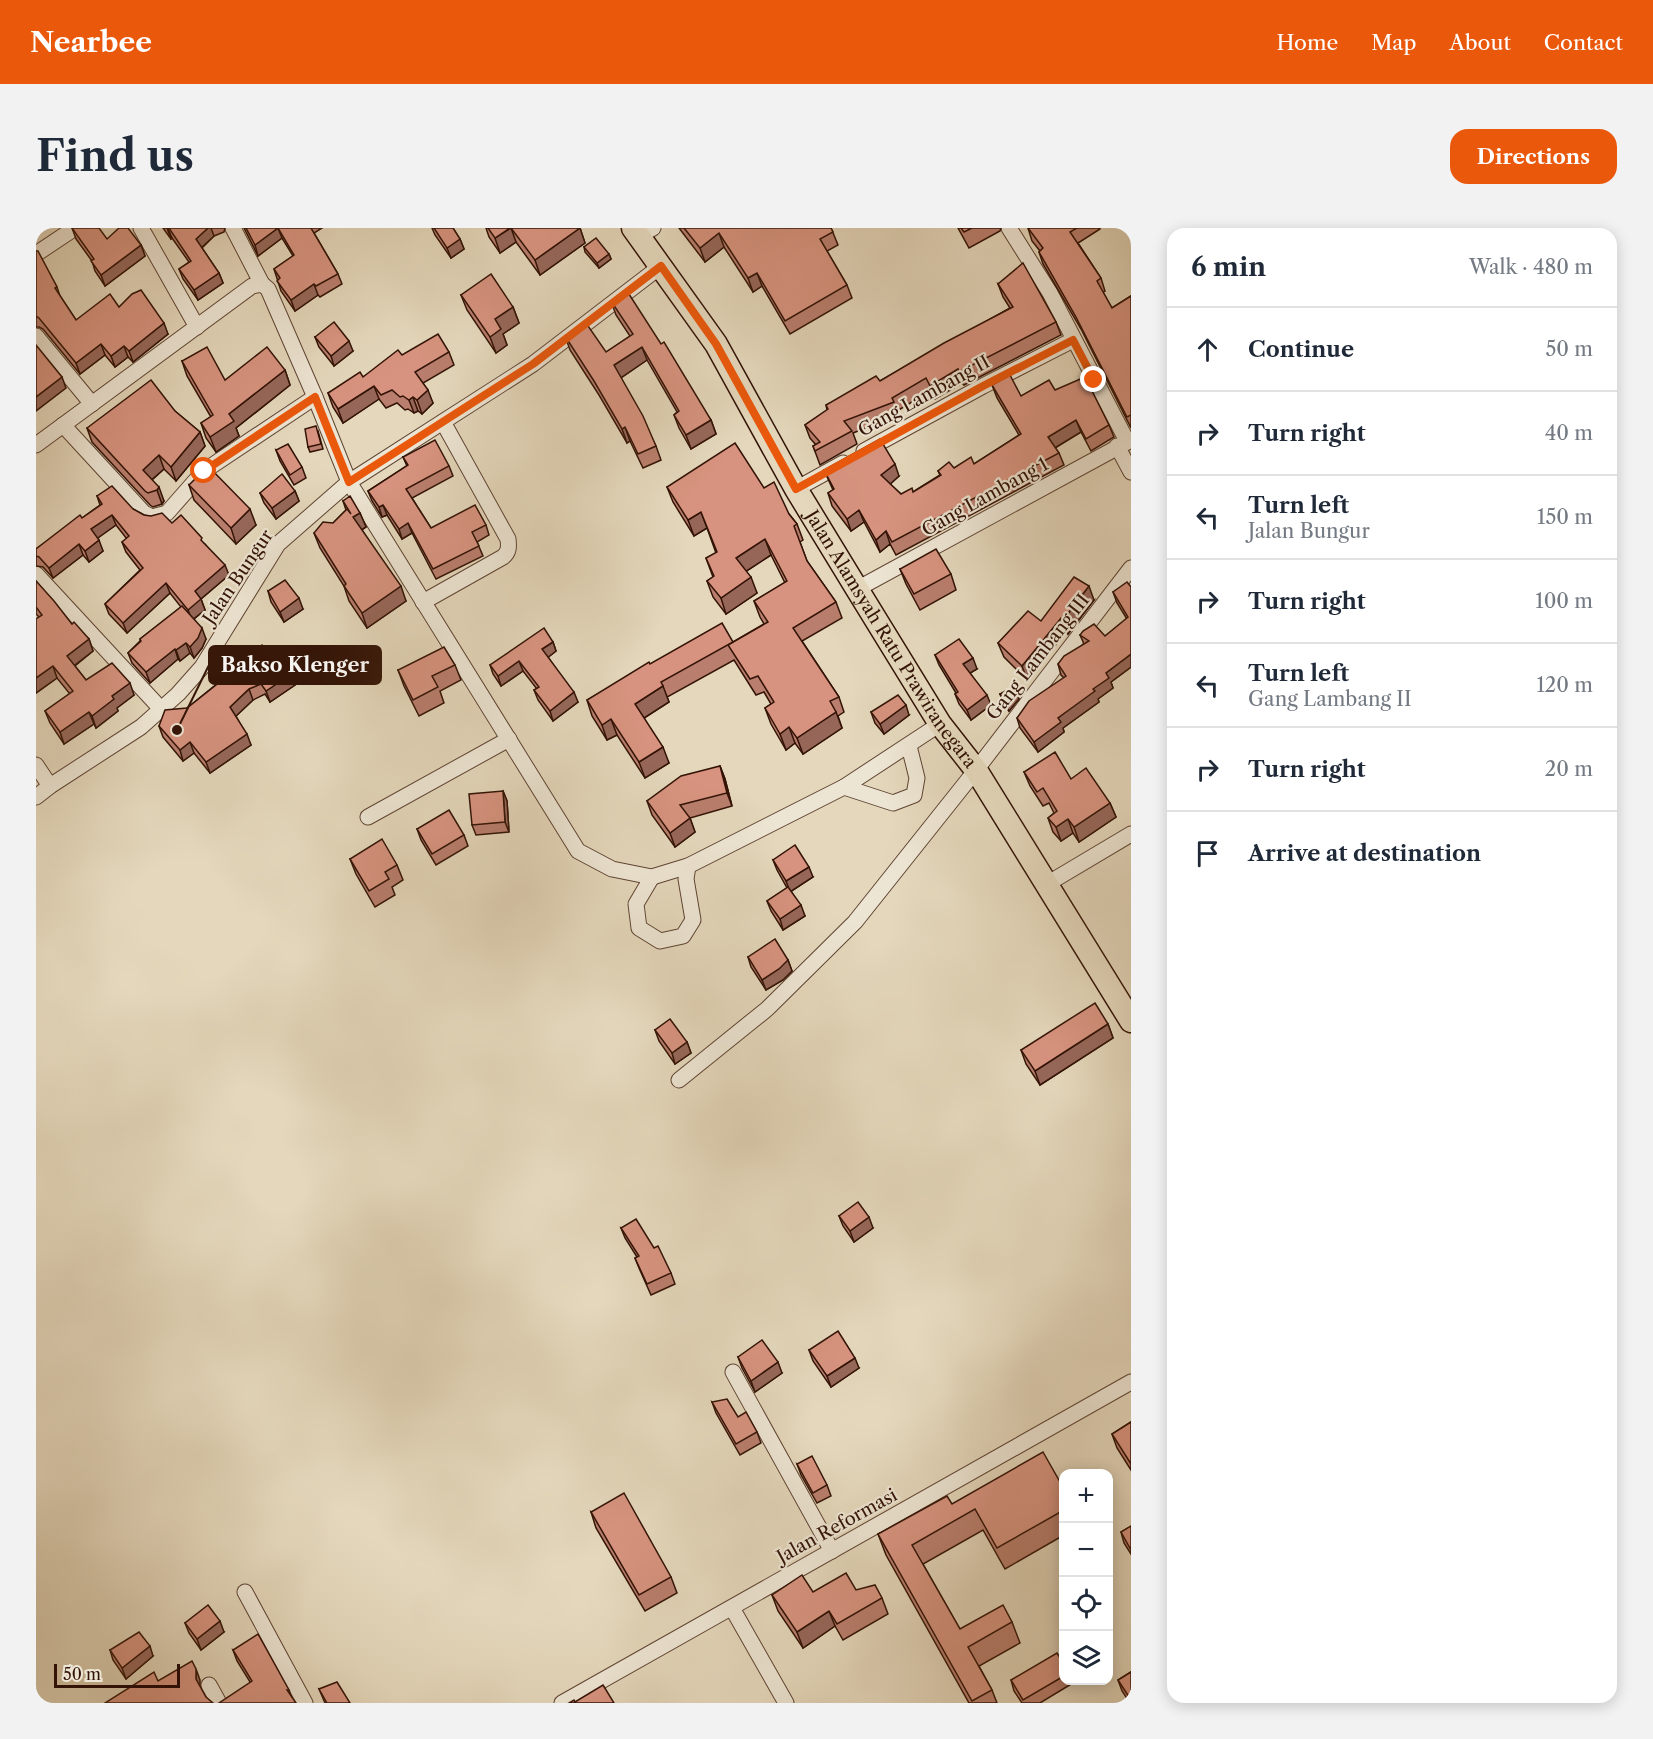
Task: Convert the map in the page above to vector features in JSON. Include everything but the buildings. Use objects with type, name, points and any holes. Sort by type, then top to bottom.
[{"type":"main road","name":"Jalan Alamsyah Ratu Prawiranegara","points":[[641,231],[661,266],[716,344],[796,489],[940,724],[975,770],[1131,1021]]},
{"type":"street","points":[[36,254],[75,228]]},
{"type":"street","points":[[141,228],[197,327]]},
{"type":"street","points":[[233,228],[262,284],[268,290],[349,482],[578,851],[612,869],[652,877],[688,866],[844,787],[940,724]]},
{"type":"street","points":[[1009,228],[1050,293],[1125,442],[1131,472]]},
{"type":"street","name":"Jalan Bungur","points":[[36,797],[141,727],[178,694],[202,667],[278,544],[349,482],[533,364],[661,266]]},
{"type":"street","points":[[36,445],[252,286],[262,284]]},
{"type":"street","points":[[36,336],[92,404]]},
{"type":"street","name":"Gang Lambang II","points":[[796,489],[983,386],[1073,340]]},
{"type":"street","points":[[63,425],[144,513],[152,517],[162,515],[171,509],[204,471],[315,397]]},
{"type":"street","points":[[423,602],[502,557],[508,553],[509,546],[508,539],[443,422]]},
{"type":"street","name":"Gang Lambang 1","points":[[857,589],[1125,442]]},
{"type":"street","points":[[36,574],[161,709]]},
{"type":"street","name":"Gang Lambang III","points":[[679,1080],[766,1009],[855,922],[1130,575]]},
{"type":"street","points":[[368,817],[508,739]]},
{"type":"street","points":[[844,787],[893,803],[914,795],[917,778],[909,746]]},
{"type":"street","points":[[36,765],[50,786]]},
{"type":"street","points":[[1047,884],[1131,834]]},
{"type":"street","points":[[652,877],[636,904],[639,928],[660,941],[683,936],[693,920],[686,879],[688,866]]},
{"type":"street","points":[[733,1372],[832,1551]]},
{"type":"street","name":"Jalan Reformasi","points":[[562,1703],[1131,1383]]},
{"type":"street","points":[[245,1592],[305,1703]]},
{"type":"street","points":[[732,1608],[786,1703]]},
{"type":"street","points":[[209,1685],[219,1703]]},
{"type":"place","name":"Bakso Klenger","points":[[177,730]]},
{"type":"route","points":[[204,471],[315,397],[349,482],[387,460],[533,364],[661,266],[716,344],[796,489],[983,386],[1073,340],[1094,380]]}]
